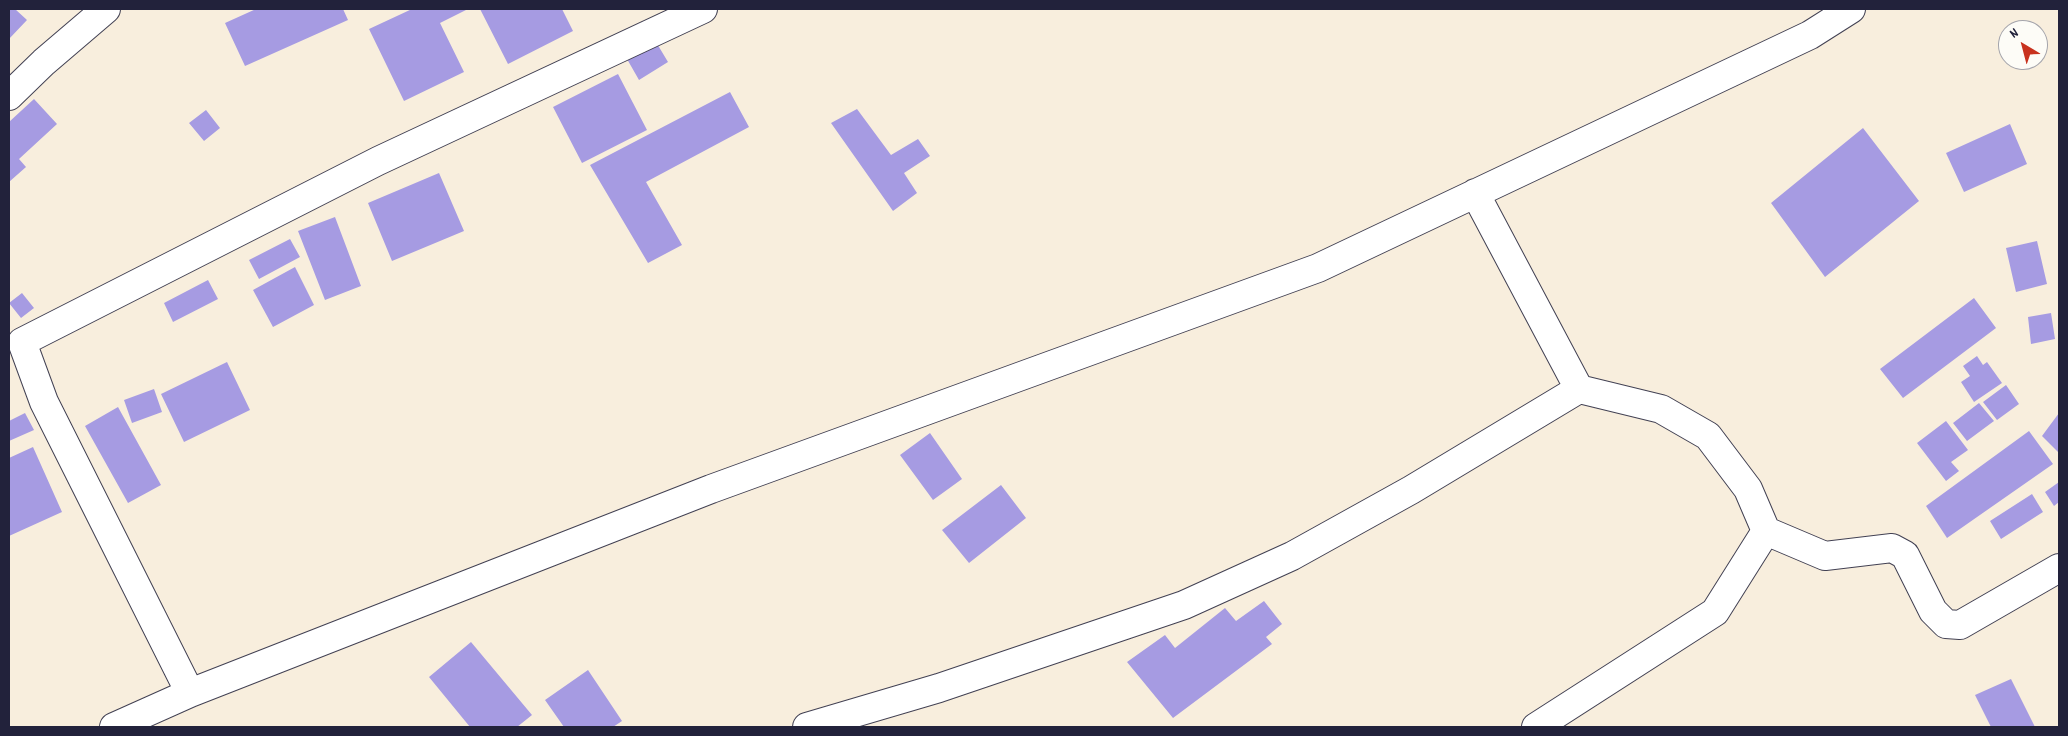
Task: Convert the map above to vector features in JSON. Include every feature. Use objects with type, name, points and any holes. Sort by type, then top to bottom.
[{"type":"street","points":[[9,96],[44,62],[106,9]]},
{"type":"street","points":[[190,694],[44,402],[22,342],[378,161],[703,9]]},
{"type":"street","points":[[114,727],[190,694],[711,489],[1318,268],[1810,35],[1851,9]]},
{"type":"street","points":[[1476,193],[1579,389]]},
{"type":"street","points":[[808,727],[939,688],[1184,605],[1292,556],[1411,490],[1579,389],[1662,410],[1708,436],[1748,489],[1766,531],[1825,556],[1892,548],[1905,555],[1933,612],[1946,624],[1960,625],[2059,568]]},
{"type":"street","points":[[1536,727],[1715,612],[1766,531]]},
{"type":"building","points":[[9,9],[15,9],[27,20],[9,39]]},
{"type":"building","points":[[256,9],[343,9],[348,20],[245,66],[225,23]]},
{"type":"building","points":[[412,9],[468,9],[440,23],[464,72],[404,101],[369,29]]},
{"type":"building","points":[[480,9],[562,9],[573,31],[508,64]]},
{"type":"building","points":[[656,42],[668,62],[639,80],[627,59]]},
{"type":"building","points":[[618,74],[647,130],[582,163],[553,107]]},
{"type":"building","points":[[730,92],[749,127],[646,182],[682,245],[648,263],[590,165]]},
{"type":"building","points":[[34,99],[57,124],[19,159],[26,167],[9,182],[9,122]]},
{"type":"building","points":[[857,109],[891,155],[918,139],[930,156],[904,173],[917,193],[893,211],[831,123]]},
{"type":"building","points":[[206,110],[220,128],[204,141],[189,123]]},
{"type":"building","points":[[2010,124],[2027,164],[1964,192],[1946,153]]},
{"type":"building","points":[[1863,128],[1919,201],[1825,277],[1771,203]]},
{"type":"building","points":[[439,173],[464,231],[392,261],[368,203]]},
{"type":"building","points":[[335,217],[361,286],[325,300],[298,231]]},
{"type":"building","points":[[290,239],[300,257],[259,279],[249,260]]},
{"type":"building","points":[[2037,241],[2047,284],[2016,292],[2006,248]]},
{"type":"building","points":[[295,267],[314,305],[273,327],[253,290]]},
{"type":"building","points":[[208,280],[218,299],[173,322],[164,303]]},
{"type":"building","points":[[22,293],[34,308],[21,318],[9,303]]},
{"type":"building","points":[[1974,298],[1996,328],[1903,398],[1880,369]]},
{"type":"building","points":[[2051,313],[2055,339],[2031,344],[2028,317]]},
{"type":"building","points":[[1977,356],[1983,365],[1987,362],[2002,383],[1974,402],[1961,382],[1970,376],[1963,366]]},
{"type":"building","points":[[227,362],[250,410],[184,442],[161,394]]},
{"type":"building","points":[[2006,385],[2019,404],[1997,420],[1983,402]]},
{"type":"building","points":[[154,389],[162,412],[132,423],[124,400]]},
{"type":"building","points":[[1979,403],[1994,421],[1967,441],[1953,423]]},
{"type":"building","points":[[118,407],[161,485],[128,503],[85,426]]},
{"type":"building","points":[[25,413],[34,430],[9,441],[9,421]]},
{"type":"building","points":[[2059,413],[2059,453],[2042,436]]},
{"type":"building","points":[[1946,421],[1968,450],[1951,462],[1959,471],[1946,481],[1917,443]]},
{"type":"building","points":[[2029,431],[2053,464],[1947,538],[1926,506]]},
{"type":"building","points":[[930,433],[962,479],[933,500],[900,455]]},
{"type":"building","points":[[33,447],[62,512],[9,536],[9,458]]},
{"type":"building","points":[[2059,482],[2059,502],[2054,506],[2045,492]]},
{"type":"building","points":[[1001,485],[1026,518],[969,563],[942,530]]},
{"type":"building","points":[[2032,494],[2043,512],[2001,539],[1990,521]]},
{"type":"building","points":[[1264,601],[1282,624],[1266,637],[1272,644],[1173,718],[1127,662],[1165,635],[1175,648],[1225,608],[1236,621]]},
{"type":"building","points":[[471,642],[532,715],[517,727],[470,727],[429,677]]},
{"type":"building","points":[[588,670],[622,721],[613,727],[564,727],[545,700]]},
{"type":"building","points":[[2011,679],[2035,727],[1991,727],[1975,695]]}]
